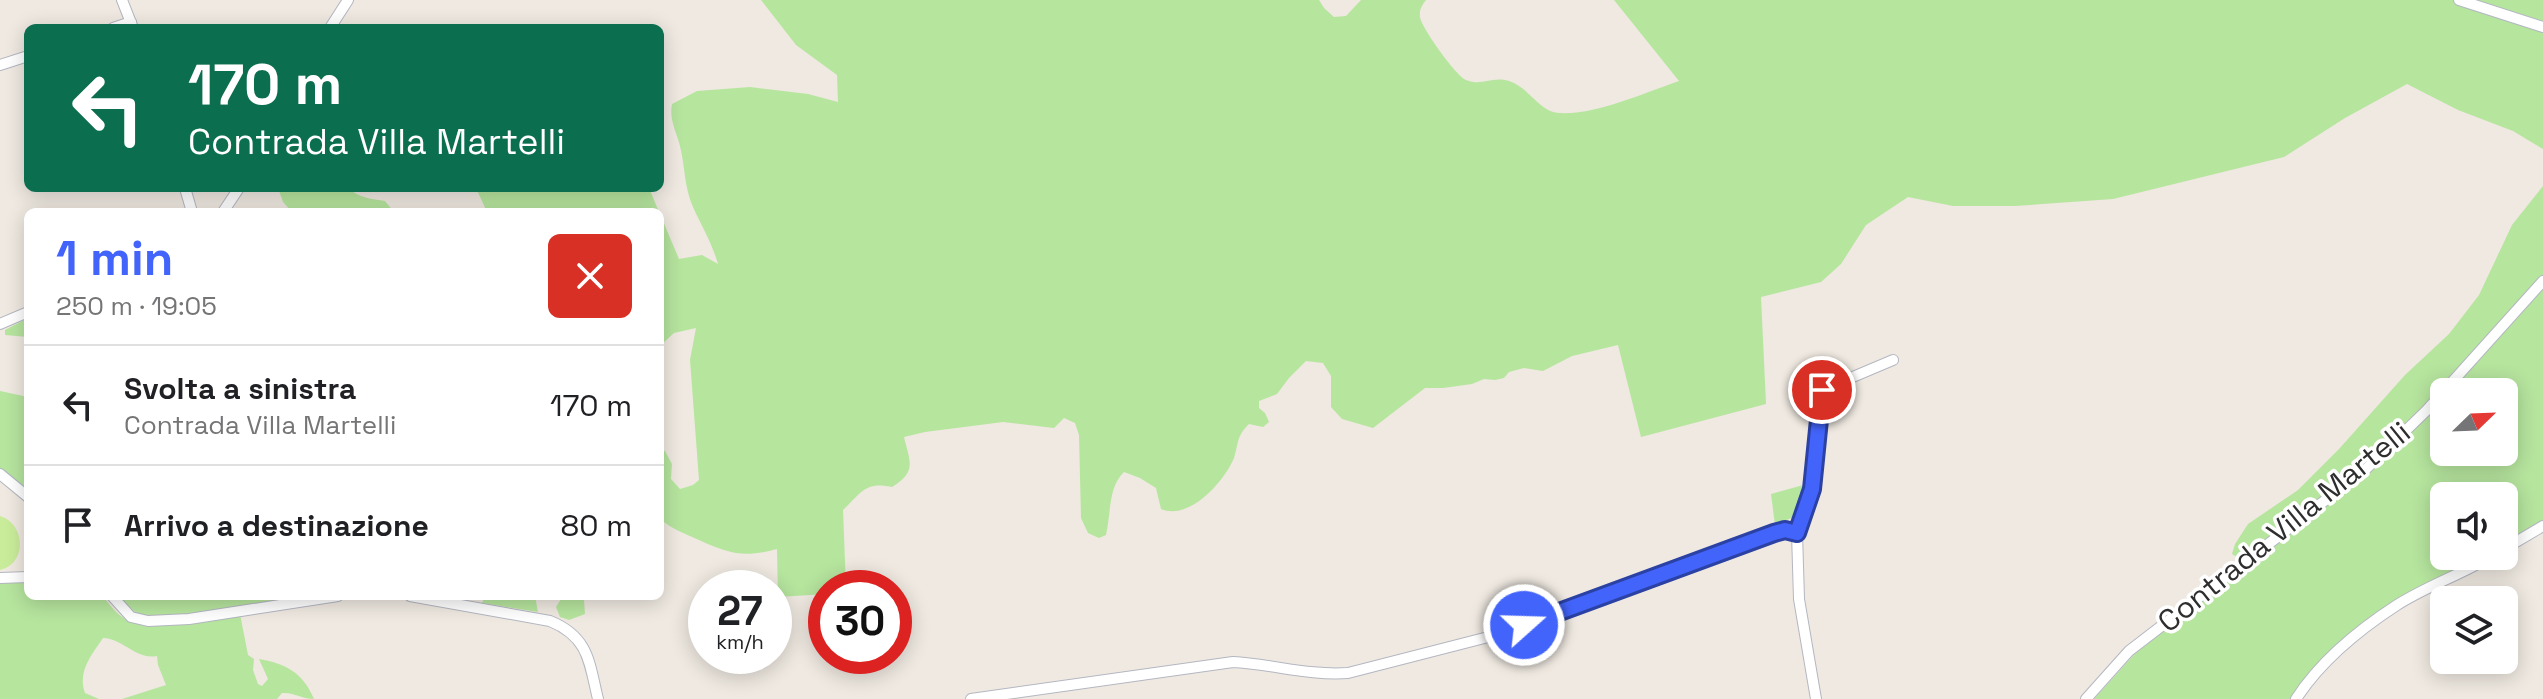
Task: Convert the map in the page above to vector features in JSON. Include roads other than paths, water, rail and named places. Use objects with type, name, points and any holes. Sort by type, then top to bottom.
[{"type":"street","points":[[122,0],[132,24]]},
{"type":"street","points":[[333,24],[348,0]]},
{"type":"street","points":[[2459,0],[2543,27]]},
{"type":"street","points":[[0,65],[24,57]]},
{"type":"street","name":"Contrada Villa Martelli","points":[[2086,699],[2129,651],[2366,469],[2426,411],[2543,281]]},
{"type":"street","points":[[0,324],[24,314]]},
{"type":"street","points":[[1816,699],[1799,599],[1797,533],[1812,489],[1822,390],[1893,360]]},
{"type":"street","points":[[0,474],[24,494]]},
{"type":"street","points":[[2518,541],[2543,526]]},
{"type":"street","points":[[971,699],[1233,662],[1329,674],[1348,673],[1500,634],[1774,533],[1785,530],[1797,533]]},
{"type":"street","points":[[2296,699],[2344,645],[2398,605],[2465,570]]},
{"type":"street","points":[[0,578],[24,577]]},
{"type":"street","points":[[116,600],[131,617],[148,621],[189,619],[312,600]]},
{"type":"street","points":[[432,600],[550,621],[566,627],[586,649],[598,699]]}]
